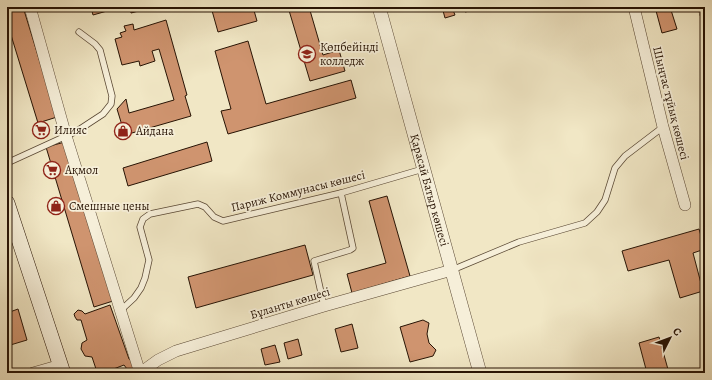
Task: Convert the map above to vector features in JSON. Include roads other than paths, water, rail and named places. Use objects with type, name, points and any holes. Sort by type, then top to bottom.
[{"type":"main road","points":[[7,203],[62,369]]},
{"type":"street","points":[[30,7],[66,136],[140,373]]},
{"type":"street","name":"Қарасай Батыр көшесі","points":[[379,7],[480,373]]},
{"type":"street","name":"Шыңтас тұйық көшесі","points":[[634,7],[663,127],[685,205]]},
{"type":"street","points":[[704,7],[705,13]]},
{"type":"street","name":"Бұланты көшесі","points":[[140,373],[158,360],[176,351],[324,306],[452,270]]},
{"type":"street","points":[[33,373],[62,369]]},
{"type":"lane","points":[[7,163],[77,132],[103,114],[111,104],[112,96],[100,50],[95,44],[79,32]]},
{"type":"lane","points":[[452,270],[519,242],[586,223],[598,212],[605,200],[614,168],[624,156],[663,127]]},
{"type":"lane","name":"Париж Коммунасы көшесі","points":[[120,311],[134,298],[141,288],[145,278],[149,260],[140,228],[142,219],[150,214],[198,204],[205,207],[214,217],[223,221],[341,193],[423,169]]},
{"type":"lane","points":[[324,306],[314,261],[353,248],[341,193]]},
{"type":"place","name":"Көпбейінді колледж","points":[[307,54]]},
{"type":"place","name":"Илияс","points":[[41,130]]},
{"type":"place","name":"Айдана","points":[[123,131]]},
{"type":"place","name":"Ақмол","points":[[52,170]]},
{"type":"place","name":"Смешные цены","points":[[56,206]]}]
